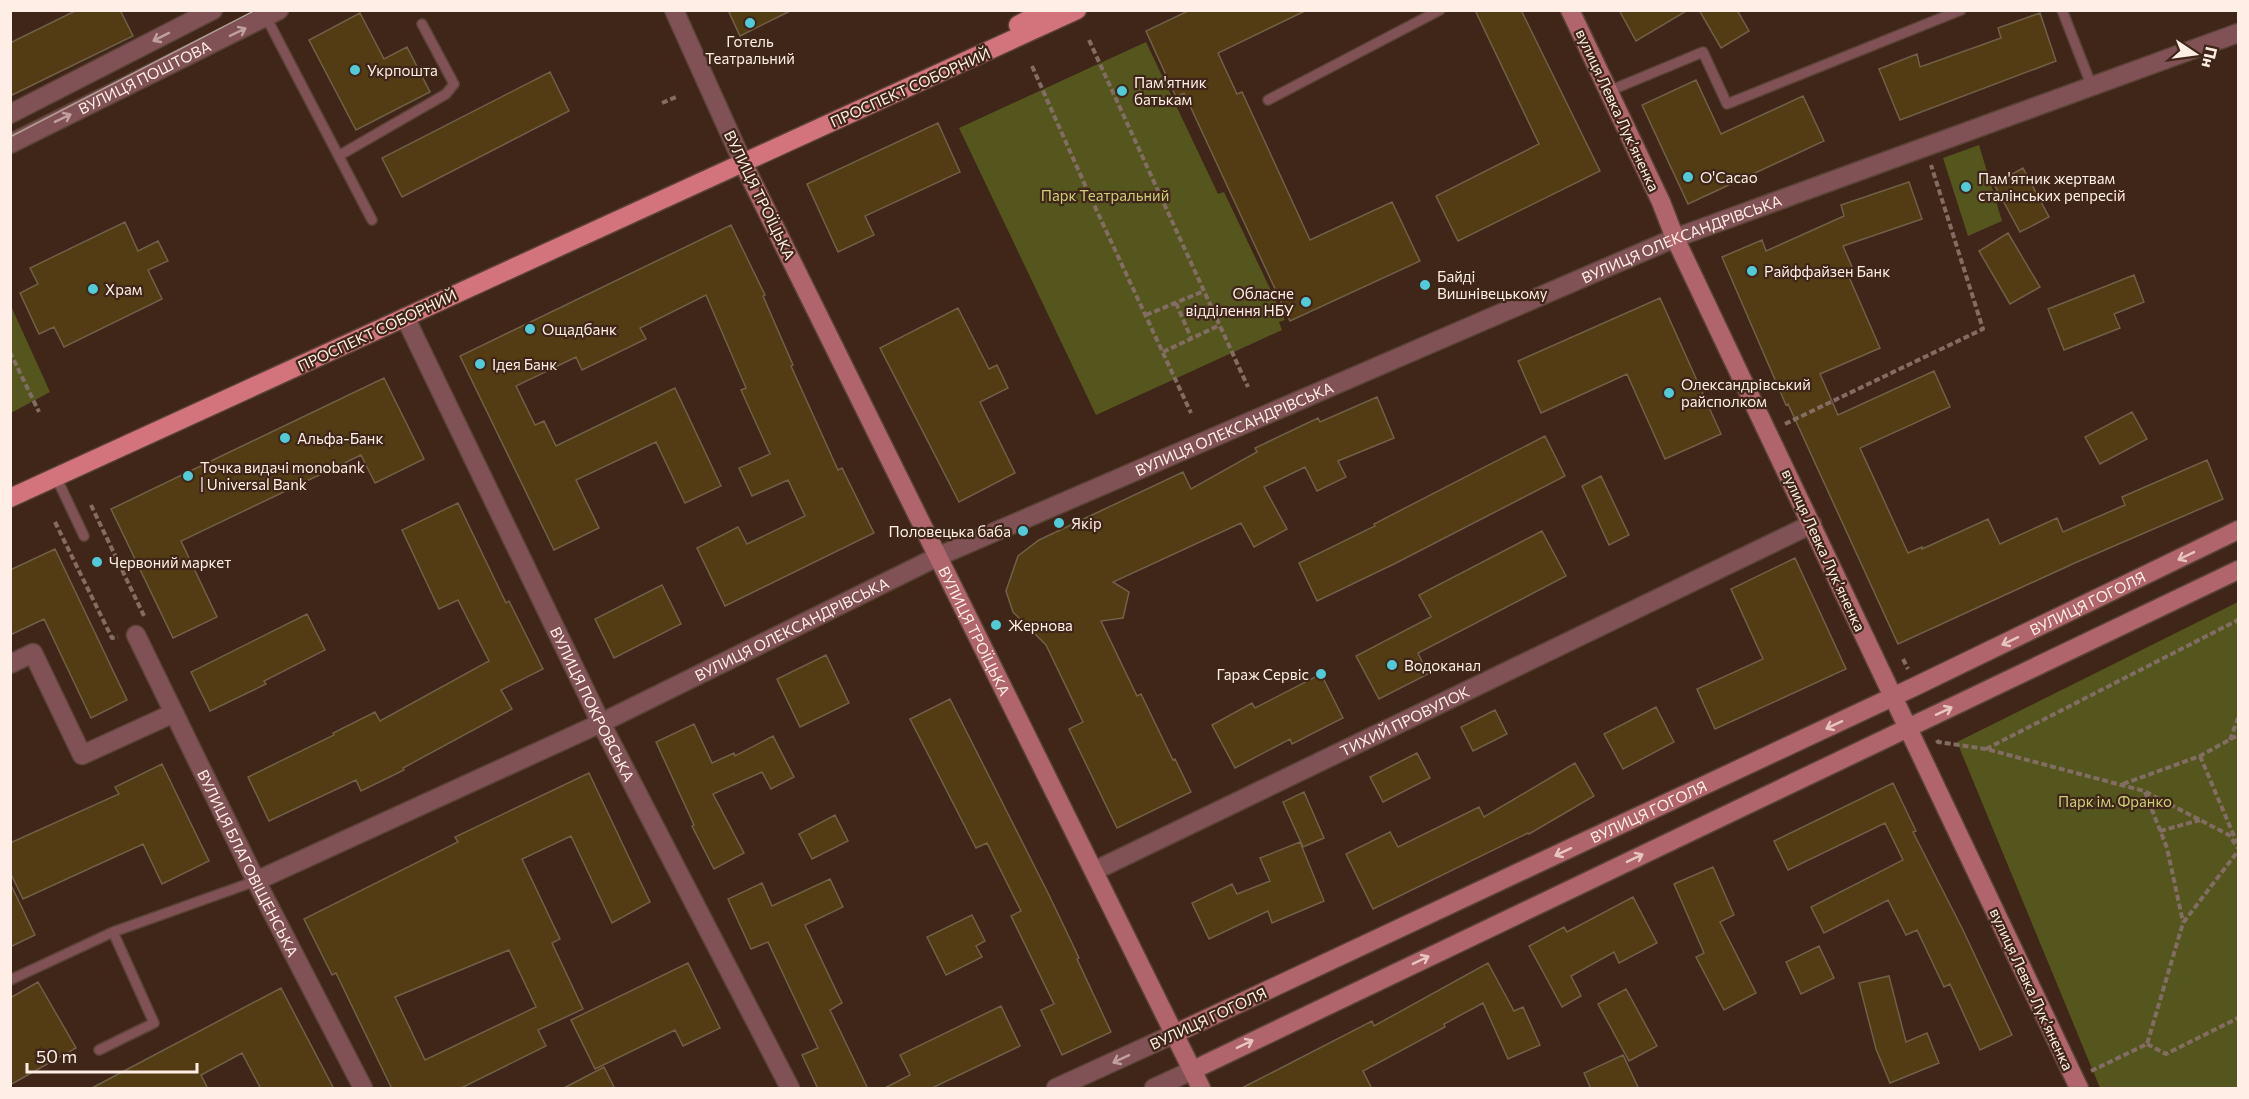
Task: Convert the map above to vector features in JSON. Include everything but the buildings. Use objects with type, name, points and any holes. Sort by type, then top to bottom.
[{"type":"main road","name":"ПРОСПЕКТ СОБОРНИЙ","points":[[743,163],[1046,10]]},
{"type":"main road","name":"ПРОСПЕКТ СОБОРНИЙ","points":[[10,498],[1077,10]]},
{"type":"street","name":"ВУЛИЦЯ ПОШТОВА","points":[[10,114],[213,10]]},
{"type":"street","name":"ВУЛИЦЯ ТРОЇЦЬКА","points":[[674,10],[743,163],[1193,1070],[1200,1089]]},
{"type":"street","name":"вулиця Левка Лукʼяненка","points":[[1570,10],[1661,202],[1675,238],[2077,1084]]},
{"type":"street","name":"ВУЛИЦЯ ПОШТОВА","points":[[10,144],[269,13]]},
{"type":"street","name":"ВУЛИЦЯ ОЛЕКСАНДРІВСЬКА","points":[[256,881],[601,723],[939,556],[1675,238],[2238,33]]},
{"type":"street","name":"ВУЛИЦЯ ПОКРОВСЬКА","points":[[405,317],[601,723],[790,1089]]},
{"type":"street","name":"ТИХИЙ ПРОВУЛОК","points":[[1094,872],[1812,524]]},
{"type":"street","name":"ВУЛИЦЯ ГОГОЛЯ","points":[[1056,1089],[1894,696],[2238,530]]},
{"type":"street","points":[[1154,1089],[2238,570]]},
{"type":"street","name":"ВУЛИЦЯ БЛАГОВІЩЕНСЬКА","points":[[136,635],[256,881],[363,1089]]},
{"type":"street","points":[[10,664],[33,653],[82,755],[174,713]]},
{"type":"lane","points":[[1268,100],[1440,10]]},
{"type":"lane","points":[[1609,91],[1703,52],[1727,104],[1961,10]]},
{"type":"lane","points":[[2062,10],[2092,87]]},
{"type":"lane","points":[[269,13],[372,220]]},
{"type":"lane","points":[[340,155],[446,94],[454,84],[422,24]]},
{"type":"lane","points":[[56,477],[84,536]]},
{"type":"lane","points":[[10,980],[113,932],[256,881]]},
{"type":"lane","points":[[99,1050],[154,1023],[113,932]]},
{"type":"path","points":[[1089,40],[1248,387]]},
{"type":"path","points":[[1032,66],[1191,413]]},
{"type":"path","points":[[662,103],[676,96]]},
{"type":"path","points":[[1768,432],[1983,329],[1925,147]]},
{"type":"path","points":[[1146,315],[1204,291]]},
{"type":"path","points":[[1176,303],[1191,338]]},
{"type":"path","points":[[1163,352],[1220,325]]},
{"type":"path","points":[[10,352],[39,412]]},
{"type":"path","points":[[55,522],[112,638],[136,635],[148,623],[91,505]]},
{"type":"path","points":[[1986,749],[2238,620]]},
{"type":"path","points":[[2230,740],[2238,718]]},
{"type":"path","points":[[2123,784],[2200,756],[2238,735]]},
{"type":"path","points":[[1938,742],[1986,749],[2144,791],[2229,835],[2238,848]]},
{"type":"path","points":[[2200,756],[2238,848]]},
{"type":"path","points":[[2144,791],[2167,848],[2183,923]]},
{"type":"path","points":[[2160,831],[2200,820]]},
{"type":"path","points":[[2077,1084],[2147,1044],[2183,923],[2238,848]]},
{"type":"path","points":[[2147,1044],[2166,1054],[2238,1018]]},
{"type":"green space","name":"Парк Театральний","points":[[1146,42],[1218,194],[1224,192],[1285,320],[1279,322],[1282,330],[1096,415],[959,128]]},
{"type":"green space","points":[[1979,145],[2002,221],[1968,236],[1943,158]]},
{"type":"green space","points":[[11,306],[50,392],[10,413]]},
{"type":"green space","name":"Парк ім. Франко","points":[[2238,602],[2238,1088],[2100,1088],[1957,742]]},
{"type":"tram line","points":[[10,137],[256,10]]},
{"type":"place","name":"Готель Театральний","points":[[750,23]]},
{"type":"place","name":"Укрпошта","points":[[355,70]]},
{"type":"place","name":"Пам'ятник батькам","points":[[1122,91]]},
{"type":"place","name":"O'Cacao","points":[[1688,177]]},
{"type":"place","name":"Пам'ятник жертвам сталінських репресій","points":[[1966,187]]},
{"type":"place","name":"Райффайзен Банк","points":[[1752,271]]},
{"type":"place","name":"Байді Вишнівецькому","points":[[1425,285]]},
{"type":"place","name":"Храм","points":[[93,289]]},
{"type":"place","name":"Обласне відділення НБУ","points":[[1306,302]]},
{"type":"place","name":"Ощадбанк","points":[[530,329]]},
{"type":"place","name":"Ідея Банк","points":[[480,364]]},
{"type":"place","name":"Олександрівський райсполком","points":[[1669,393]]},
{"type":"place","name":"Альфа-Банк","points":[[285,438]]},
{"type":"place","name":"Точка видачі monobank | Universal Bank","points":[[188,476]]},
{"type":"place","name":"Якір","points":[[1059,523]]},
{"type":"place","name":"Половецька баба","points":[[1023,531]]},
{"type":"place","name":"Червоний маркет","points":[[97,562]]},
{"type":"place","name":"Жернова","points":[[996,625]]},
{"type":"place","name":"Водоканал","points":[[1392,665]]},
{"type":"place","name":"Гараж Сервіс","points":[[1321,674]]}]
